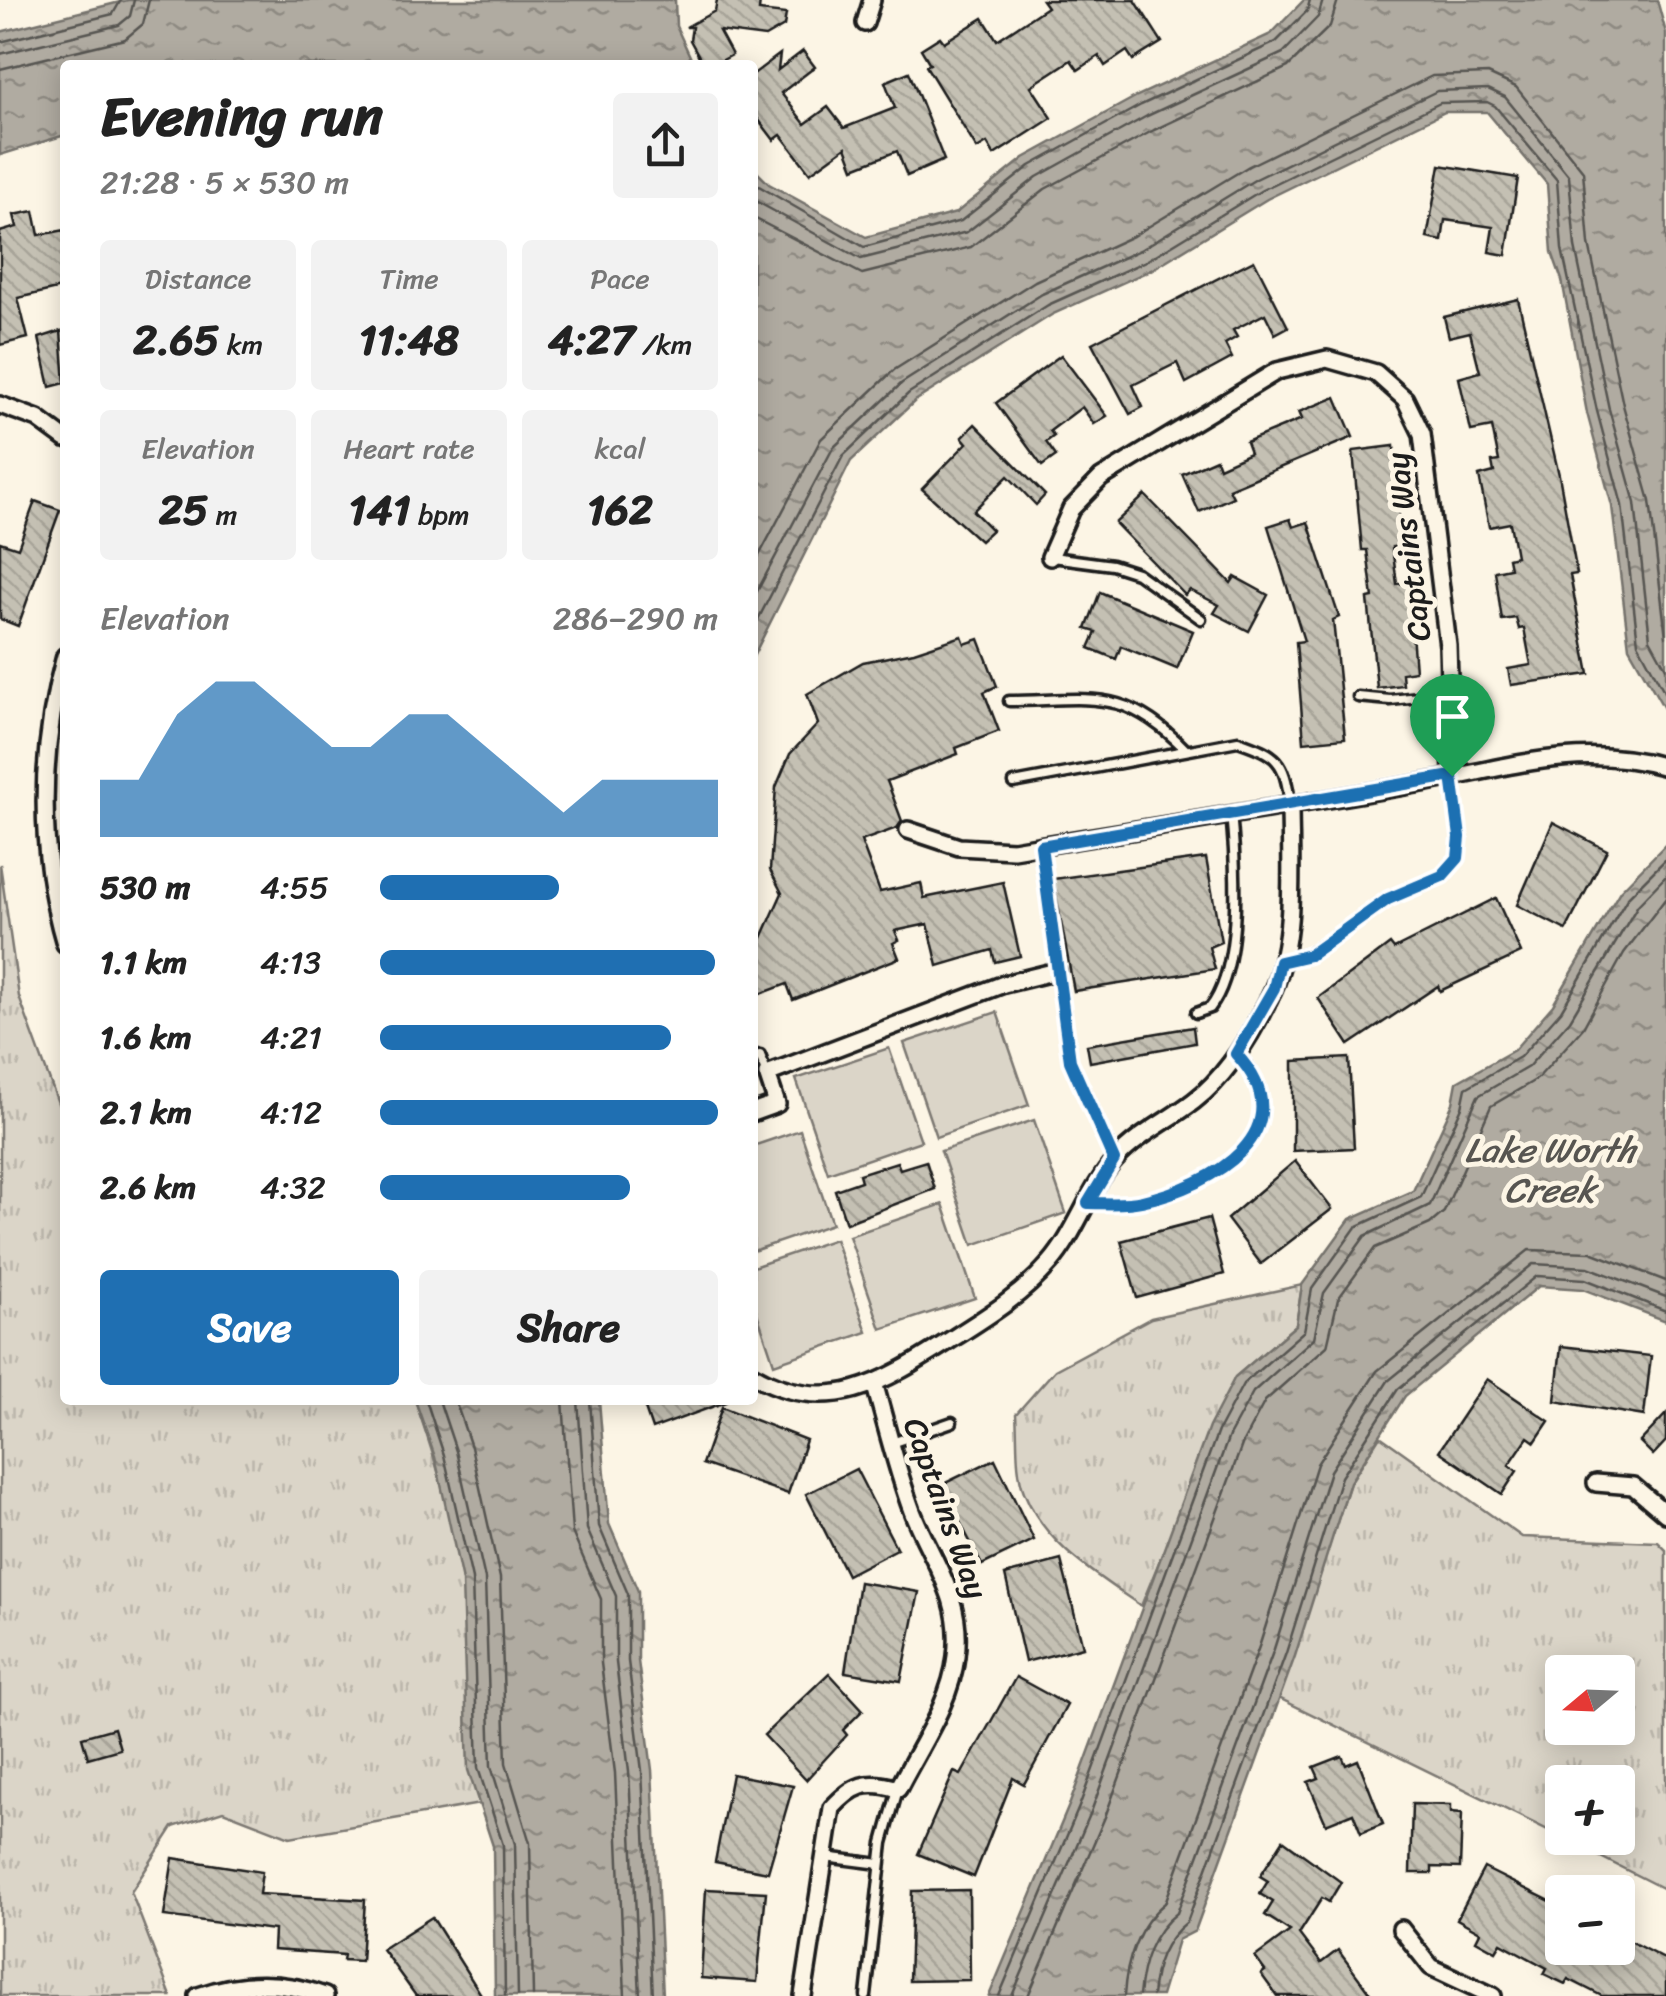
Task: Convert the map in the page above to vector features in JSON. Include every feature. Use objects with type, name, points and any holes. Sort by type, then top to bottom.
[{"type":"street","points":[[864,23],[872,0]]},
{"type":"street","name":"Captains Way","points":[[1050,557],[1071,508],[1124,461],[1289,365],[1314,359],[1353,363],[1397,389],[1422,434],[1448,646],[1452,776]]},
{"type":"street","points":[[0,406],[38,418],[60,435]]},
{"type":"street","points":[[60,681],[49,736],[45,790],[51,880],[60,921]]},
{"type":"street","points":[[908,830],[946,844],[981,850],[1041,846],[1564,756],[1607,756],[1666,768]]},
{"type":"street","name":"Captains Way","points":[[758,1377],[809,1393],[874,1386],[1006,1304],[1031,1284],[1072,1233],[1114,1160],[1205,1092],[1236,1054],[1274,988],[1287,927],[1290,802]]},
{"type":"street","points":[[758,1111],[777,1104],[767,1074],[1004,984],[1057,972]]},
{"type":"street","name":"Captains Way","points":[[874,1386],[913,1513],[948,1582],[958,1632],[950,1682],[898,1789]]},
{"type":"street","points":[[1596,1483],[1632,1486],[1666,1514]]},
{"type":"street","points":[[803,1996],[832,1808],[850,1789],[874,1781],[898,1789]]},
{"type":"street","points":[[1401,1929],[1431,1967],[1492,1996]]},
{"type":"street","points":[[198,1996],[253,1983],[293,1986],[325,1996]]},
{"type":"lane","points":[[1050,557],[1112,565],[1137,574],[1201,619]]},
{"type":"lane","points":[[1358,697],[1390,700],[1449,694]]},
{"type":"lane","points":[[1010,701],[1116,700],[1161,724],[1186,750]]},
{"type":"lane","points":[[1014,782],[1238,741],[1267,751],[1285,768],[1290,802]]},
{"type":"lane","points":[[1280,962],[1310,955],[1388,899],[1442,876],[1458,858],[1460,837],[1452,776]]},
{"type":"lane","points":[[1196,1012],[1210,1008],[1226,975],[1234,918],[1230,813]]},
{"type":"lane","points":[[1041,846],[1070,1061],[1114,1160]]},
{"type":"lane","points":[[1088,1203],[1138,1202],[1184,1189],[1225,1168],[1251,1143],[1260,1119],[1261,1092],[1250,1068],[1236,1054]]},
{"type":"lane","points":[[758,1055],[767,1074]]},
{"type":"lane","points":[[892,1443],[952,1422]]},
{"type":"lane","points":[[866,1996],[880,1864],[898,1789]]},
{"type":"lane","points":[[825,1857],[880,1864]]},
{"type":"green space","points":[[0,864],[19,997],[60,1108],[60,1405],[417,1405],[443,1489],[462,1580],[469,1749],[480,1804],[290,1837],[223,1811],[173,1827],[131,1892],[171,1996],[0,1996]]},
{"type":"green space","points":[[997,1012],[1029,1105],[936,1137],[904,1043]]},
{"type":"green space","points":[[889,1048],[921,1141],[828,1173],[796,1079]]},
{"type":"green space","points":[[1034,1120],[1066,1213],[973,1245],[941,1151]]},
{"type":"green space","points":[[800,1130],[832,1224],[758,1249],[758,1144]]},
{"type":"green space","points":[[943,1204],[975,1298],[881,1329],[849,1236]]},
{"type":"green space","points":[[835,1239],[867,1332],[774,1364],[758,1316],[758,1265]]},
{"type":"green space","points":[[1302,1285],[1296,1325],[1235,1377],[1141,1606],[1058,1543],[1033,1511],[1019,1474],[1016,1414],[1055,1370],[1151,1318]]},
{"type":"green space","points":[[1380,1436],[1522,1537],[1658,1542],[1666,1550],[1666,1890],[1597,1855],[1635,1855],[1635,1765],[1545,1765],[1545,1829],[1279,1698],[1350,1483]]},
{"type":"water","points":[[128,0],[675,0],[676,26],[692,60],[60,60],[60,137],[0,155],[0,32]]},
{"type":"water","points":[[1304,0],[1657,0],[1666,33],[1666,712],[1629,647],[1612,506],[1587,413],[1562,280],[1552,252],[1547,184],[1487,112],[1445,112],[1267,199],[1151,270],[1053,314],[915,401],[851,461],[758,647],[758,173],[769,184],[866,237],[956,213],[1024,158],[1137,96],[1271,34]]},
{"type":"water","name":"Lake Worth Creek","points":[[1666,844],[1666,1321],[1583,1289],[1539,1286],[1405,1396],[1350,1482],[1295,1656],[1195,1931],[1178,1940],[1161,1996],[989,1996],[1070,1803],[1209,1427],[1235,1377],[1296,1325],[1302,1285],[1350,1219],[1413,1191],[1453,1103],[1457,1082],[1514,1050],[1553,1005],[1620,891]]},
{"type":"water","points":[[417,1405],[599,1405],[609,1524],[638,1591],[638,1661],[652,1770],[663,1996],[495,1996],[493,1846],[468,1770],[462,1581],[435,1457]]},
{"type":"building","points":[[717,0],[760,0],[759,11],[786,14],[784,26],[765,37],[719,31],[732,55],[723,60],[701,60],[690,40],[692,27],[686,27],[715,11]]},
{"type":"building","points":[[1042,0],[1135,0],[1162,42],[1133,60],[1127,51],[1105,66],[1099,56],[1078,70],[1071,60],[1031,86],[1052,118],[994,155],[987,143],[977,149],[926,66],[930,64],[921,49],[940,37],[944,42],[983,18],[997,40],[1047,7]]},
{"type":"building","points":[[803,51],[815,67],[781,93],[805,124],[828,107],[844,128],[895,108],[885,82],[909,72],[944,160],[907,176],[897,151],[854,168],[846,147],[810,173],[781,135],[774,140],[758,119],[758,70],[780,54],[778,70]]},
{"type":"building","points":[[1440,165],[1518,178],[1506,255],[1489,252],[1493,227],[1445,220],[1442,241],[1427,238]]},
{"type":"building","points":[[34,211],[39,235],[60,231],[60,288],[18,298],[28,338],[0,345],[0,232],[17,227],[14,215]]},
{"type":"building","points":[[1254,260],[1288,327],[1275,334],[1265,314],[1233,330],[1237,337],[1225,344],[1232,358],[1186,383],[1177,363],[1133,385],[1143,407],[1130,414],[1092,343]]},
{"type":"building","points":[[1518,299],[1559,475],[1577,574],[1570,575],[1589,674],[1511,685],[1508,669],[1531,665],[1524,628],[1519,629],[1516,618],[1502,620],[1500,607],[1495,571],[1510,568],[1508,558],[1516,556],[1510,523],[1489,527],[1479,476],[1494,472],[1492,462],[1499,461],[1492,427],[1471,431],[1459,378],[1480,372],[1470,332],[1449,337],[1444,317]]},
{"type":"building","points":[[60,331],[60,384],[50,387],[39,338]]},
{"type":"building","points":[[1061,355],[1107,416],[1094,424],[1082,407],[1050,431],[1054,436],[1046,442],[1056,456],[1042,466],[996,403]]},
{"type":"building","points":[[1336,397],[1353,437],[1229,489],[1233,497],[1199,512],[1182,474],[1216,459],[1219,467],[1250,453],[1246,442],[1302,419],[1299,412]]},
{"type":"building","points":[[975,424],[1045,495],[1036,505],[1008,476],[973,511],[992,530],[980,541],[922,489],[967,443],[962,437]]},
{"type":"building","points":[[1394,446],[1402,546],[1392,547],[1397,584],[1408,583],[1415,671],[1402,673],[1403,685],[1377,688],[1368,599],[1373,598],[1367,550],[1362,550],[1353,451]]},
{"type":"building","points":[[1145,495],[1231,583],[1235,577],[1268,595],[1249,631],[1214,613],[1219,605],[1190,590],[1185,595],[1115,523]]},
{"type":"building","points":[[35,501],[60,510],[18,626],[0,619],[0,542],[18,548]]},
{"type":"building","points":[[1290,519],[1293,527],[1308,522],[1339,617],[1333,620],[1345,738],[1304,742],[1296,642],[1304,641],[1268,526]]},
{"type":"building","points":[[1100,592],[1193,631],[1177,669],[1121,646],[1116,659],[1089,648],[1096,632],[1086,629]]},
{"type":"building","points":[[962,636],[965,644],[979,639],[997,686],[984,692],[999,731],[956,748],[958,754],[887,781],[902,821],[897,828],[861,841],[880,892],[921,883],[924,898],[1003,882],[1020,956],[995,962],[992,950],[938,966],[928,924],[895,931],[899,940],[893,943],[899,958],[793,1000],[787,984],[758,995],[758,947],[782,893],[770,870],[776,787],[790,754],[818,724],[807,694],[863,662],[914,652]]},
{"type":"building","points":[[1553,822],[1607,850],[1566,930],[1517,905]]},
{"type":"building","points":[[1206,858],[1221,942],[1209,947],[1215,969],[1074,991],[1053,879]]},
{"type":"building","points":[[1496,898],[1521,953],[1440,991],[1438,986],[1349,1045],[1318,998],[1390,944],[1394,949]]},
{"type":"building","points":[[1193,1027],[1195,1043],[1090,1062],[1087,1045]]},
{"type":"building","points":[[1349,1058],[1354,1148],[1293,1151],[1293,1061]]},
{"type":"building","points":[[926,1161],[935,1189],[846,1223],[835,1190],[861,1181],[859,1174],[897,1162],[900,1169]]},
{"type":"building","points":[[1295,1161],[1332,1209],[1261,1264],[1227,1219]]},
{"type":"building","points":[[1209,1218],[1224,1274],[1137,1298],[1121,1241]]},
{"type":"building","points":[[1561,1346],[1651,1356],[1644,1416],[1555,1401]]},
{"type":"building","points":[[1487,1379],[1549,1421],[1535,1442],[1528,1437],[1509,1465],[1517,1471],[1502,1494],[1439,1451]]},
{"type":"building","points":[[644,1405],[718,1405],[652,1429]]},
{"type":"building","points":[[722,1407],[806,1440],[788,1494],[702,1464]]},
{"type":"building","points":[[1666,1414],[1666,1441],[1653,1455],[1640,1442]]},
{"type":"building","points":[[995,1459],[1034,1540],[982,1565],[941,1485]]},
{"type":"building","points":[[856,1469],[897,1549],[847,1575],[806,1494]]},
{"type":"building","points":[[1061,1560],[1083,1647],[1025,1662],[1005,1575]]},
{"type":"building","points":[[859,1582],[919,1592],[901,1681],[845,1672]]},
{"type":"building","points":[[829,1673],[863,1710],[843,1730],[847,1735],[806,1780],[764,1735]]},
{"type":"building","points":[[1016,1677],[1067,1705],[1024,1784],[1013,1778],[974,1877],[918,1854],[954,1772],[961,1775]]},
{"type":"building","points":[[114,1728],[120,1749],[88,1758],[82,1737]]},
{"type":"building","points":[[1342,1756],[1346,1765],[1358,1760],[1383,1824],[1361,1833],[1353,1813],[1326,1824],[1308,1782],[1319,1778],[1314,1767]]},
{"type":"building","points":[[732,1774],[793,1786],[768,1872],[715,1862]]},
{"type":"building","points":[[1412,1804],[1451,1805],[1451,1812],[1462,1813],[1460,1868],[1432,1867],[1432,1873],[1410,1873]]},
{"type":"building","points":[[1283,1840],[1341,1882],[1329,1902],[1322,1898],[1299,1934],[1321,1963],[1338,1950],[1372,1996],[1277,1996],[1261,1974],[1265,1971],[1255,1957],[1290,1931],[1265,1915],[1273,1902],[1260,1894],[1268,1881],[1260,1876]]},
{"type":"building","points":[[173,1858],[262,1872],[259,1894],[365,1900],[361,1961],[343,1960],[344,1955],[273,1950],[274,1930],[164,1916]]},
{"type":"building","points":[[1484,1868],[1545,1898],[1545,1965],[1635,1965],[1635,1944],[1666,1960],[1666,1996],[1602,1996],[1568,1979],[1565,1984],[1544,1974],[1547,1968],[1501,1943],[1496,1951],[1476,1940],[1480,1932],[1457,1919]]},
{"type":"building","points":[[706,1889],[766,1892],[757,1982],[701,1978]]},
{"type":"building","points":[[969,1890],[970,1980],[909,1981],[912,1891]]},
{"type":"building","points":[[432,1917],[482,1996],[416,1996],[382,1949]]},
{"type":"route","points":[[1452,776],[1460,837],[1458,858],[1442,876],[1388,899],[1310,955],[1280,962],[1274,988],[1236,1054],[1250,1068],[1261,1092],[1260,1119],[1251,1143],[1225,1168],[1184,1189],[1138,1202],[1088,1203],[1114,1160],[1070,1061],[1041,846],[1452,776]]}]
